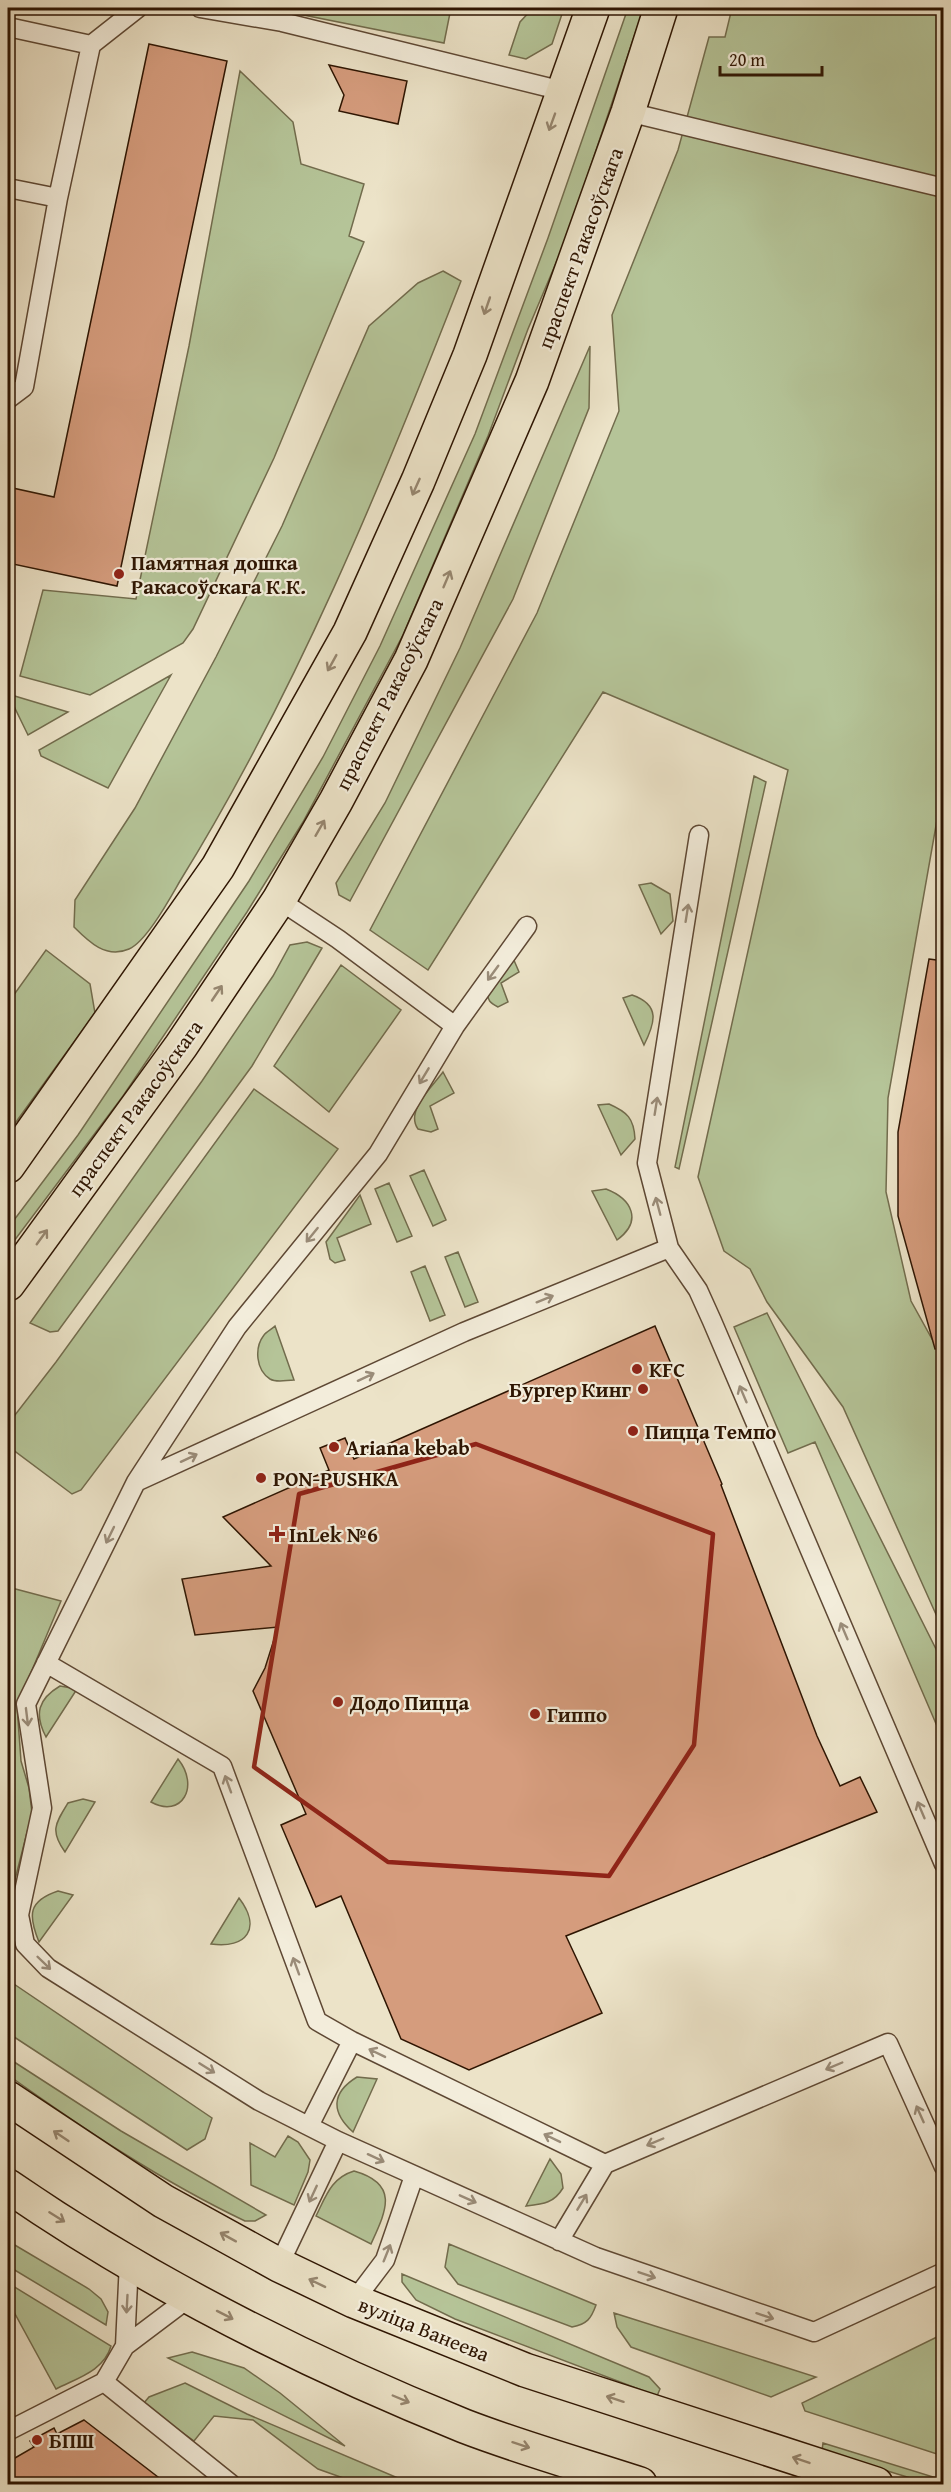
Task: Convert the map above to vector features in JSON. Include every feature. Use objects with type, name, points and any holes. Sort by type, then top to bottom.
[{"type":"main road","points":[[8,1166],[218,867],[350,632],[418,481],[470,355],[593,8]]},
{"type":"main road","name":"праспект Ракасоўскага","points":[[8,1284],[181,1046],[279,900],[336,801],[411,660],[532,381],[628,112],[661,8]]},
{"type":"main road","name":"вуліца Ванеева","points":[[8,2098],[163,2201],[279,2265],[354,2301],[525,2370],[876,2484]]},
{"type":"main road","points":[[8,2186],[190,2298],[324,2365],[466,2426],[640,2484]]},
{"type":"lane","points":[[8,399],[24,387],[58,198],[91,45],[138,8]]},
{"type":"lane","points":[[201,8],[282,22],[563,91]]},
{"type":"lane","points":[[8,27],[91,45]]},
{"type":"lane","points":[[628,112],[944,188]]},
{"type":"lane","points":[[8,188],[58,198]]},
{"type":"lane","points":[[699,835],[647,1163],[669,1248],[698,1290],[944,1864]]},
{"type":"lane","points":[[279,900],[338,939],[454,1026]]},
{"type":"lane","points":[[527,926],[454,1026],[378,1154],[237,1328],[136,1482],[46,1663],[26,1704],[42,1808],[19,1915],[25,1944],[48,1968],[260,2101],[338,2141],[596,2257],[814,2332],[944,2272]]},
{"type":"lane","points":[[136,1482],[464,1332],[669,1248]]},
{"type":"lane","points":[[46,1663],[222,1766],[317,2021],[352,2041],[605,2164]]},
{"type":"lane","points":[[309,2126],[352,2041]]},
{"type":"lane","points":[[559,2241],[605,2164],[888,2043],[944,2168]]},
{"type":"lane","points":[[279,2265],[338,2141]]},
{"type":"lane","points":[[354,2301],[385,2260],[414,2176]]},
{"type":"lane","points":[[125,2346],[129,2262]]},
{"type":"lane","points":[[8,2431],[104,2382],[125,2346],[190,2298]]},
{"type":"lane","points":[[104,2382],[231,2484]]},
{"type":"highlighted area","points":[[476,1444],[713,1534],[694,1745],[609,1876],[388,1862],[254,1767],[299,1494]]},
{"type":"green space","points":[[268,8],[451,8],[444,43]]},
{"type":"green space","points":[[533,8],[564,8],[552,44],[526,59],[509,55],[520,22]]},
{"type":"green space","points":[[628,8],[642,13],[567,237],[528,329],[488,436],[403,635],[303,822],[247,912],[123,1096],[8,1249],[8,1228],[78,1135],[249,881],[323,757],[380,646],[475,434],[548,238]]},
{"type":"green space","points":[[732,8],[943,8],[943,786],[888,1098],[886,1192],[911,1301],[943,1359],[943,1630],[843,1407],[767,1302],[750,1269],[724,1251],[698,1177],[788,770],[603,692],[428,970],[370,930],[537,613],[619,411],[612,315],[678,150],[709,37],[725,37]]},
{"type":"green space","points":[[240,71],[293,122],[301,164],[364,184],[349,236],[364,242],[274,458],[193,629],[183,643],[90,695],[20,676],[43,590],[136,599],[189,346]]},
{"type":"green space","points":[[443,271],[461,281],[368,511],[299,663],[222,810],[150,928],[136,944],[121,952],[98,947],[74,927],[75,900],[135,808],[216,657],[282,526],[369,326],[418,283]]},
{"type":"green space","points":[[590,346],[589,408],[513,599],[350,901],[339,895],[336,883],[385,803],[460,648]]},
{"type":"green space","points":[[171,675],[108,788],[41,756],[39,750]]},
{"type":"green space","points":[[8,694],[68,712],[28,735]]},
{"type":"green space","points":[[754,776],[766,782],[679,1169],[675,1167]]},
{"type":"green space","points":[[651,883],[670,894],[673,921],[661,934],[639,885]]},
{"type":"green space","points":[[307,942],[322,948],[252,1066],[58,1331],[50,1332],[30,1323],[202,1081],[273,976],[290,945]]},
{"type":"green space","points":[[46,950],[90,984],[95,1013],[8,1133],[8,1003]]},
{"type":"green space","points":[[510,951],[519,972],[501,983],[508,1002],[498,1007],[490,1001],[488,992]]},
{"type":"green space","points":[[341,965],[401,1010],[329,1112],[274,1066]]},
{"type":"green space","points":[[632,995],[648,1004],[653,1016],[651,1029],[644,1045],[623,998]]},
{"type":"green space","points":[[443,1072],[454,1093],[430,1106],[438,1129],[431,1132],[418,1129],[415,1122],[417,1107]]},
{"type":"green space","points":[[254,1089],[338,1149],[81,1490],[72,1494],[8,1446],[8,1424],[56,1362]]},
{"type":"green space","points":[[609,1104],[625,1113],[633,1126],[635,1139],[621,1155],[598,1105]]},
{"type":"green space","points":[[424,1170],[446,1220],[433,1226],[410,1176]]},
{"type":"green space","points":[[389,1183],[412,1236],[397,1242],[375,1189]]},
{"type":"green space","points":[[606,1189],[622,1199],[631,1211],[630,1225],[617,1240],[592,1191]]},
{"type":"green space","points":[[360,1195],[371,1224],[337,1238],[345,1260],[335,1263],[330,1259],[326,1242]]},
{"type":"green space","points":[[458,1252],[478,1302],[465,1307],[445,1257]]},
{"type":"green space","points":[[425,1266],[445,1315],[430,1321],[411,1272]]},
{"type":"green space","points":[[767,1313],[943,1663],[943,1740],[815,1442],[788,1453],[734,1327]]},
{"type":"green space","points":[[275,1326],[294,1380],[270,1379],[259,1365],[258,1352],[261,1340]]},
{"type":"green space","points":[[8,1587],[61,1601],[17,1706],[21,1761],[29,1788],[32,1813],[8,1907]]},
{"type":"green space","points":[[60,1686],[77,1689],[46,1737],[40,1721],[40,1708],[47,1696]]},
{"type":"green space","points":[[178,1759],[187,1780],[184,1797],[179,1803],[171,1806],[151,1802]]},
{"type":"green space","points":[[83,1799],[95,1802],[65,1852],[57,1838],[57,1822],[68,1803]]},
{"type":"green space","points":[[58,1891],[73,1895],[39,1942],[33,1924],[33,1910],[41,1899]]},
{"type":"green space","points":[[239,1898],[249,1919],[250,1927],[247,1934],[242,1940],[234,1943],[211,1944]]},
{"type":"green space","points":[[8,1980],[212,2118],[205,2139],[187,2150],[8,2033]]},
{"type":"green space","points":[[8,2058],[121,2131],[266,2215],[255,2221],[245,2221],[153,2171],[8,2075]]},
{"type":"green space","points":[[357,2077],[377,2079],[353,2132],[341,2117],[337,2103],[342,2090]]},
{"type":"green space","points":[[288,2136],[298,2142],[310,2160],[308,2172],[294,2205],[251,2185],[250,2143],[275,2157]]},
{"type":"green space","points":[[550,2159],[561,2174],[563,2188],[556,2197],[548,2202],[526,2206]]},
{"type":"green space","points":[[354,2171],[378,2183],[384,2191],[384,2210],[371,2244],[316,2216],[326,2195],[335,2183]]},
{"type":"green space","points":[[8,2241],[89,2289],[101,2299],[108,2312],[106,2325],[8,2266]]},
{"type":"green space","points":[[449,2244],[596,2305],[592,2314],[585,2322],[572,2327],[458,2284],[445,2267]]},
{"type":"green space","points":[[402,2274],[649,2377],[660,2389],[657,2396],[455,2319],[416,2300],[402,2282]]},
{"type":"green space","points":[[8,2283],[111,2346],[102,2362],[89,2373],[56,2389],[8,2301]]},
{"type":"green space","points":[[614,2313],[816,2377],[771,2397],[631,2347],[617,2327]]},
{"type":"green space","points":[[943,2334],[943,2456],[805,2411],[802,2403]]},
{"type":"green space","points":[[192,2352],[244,2368],[280,2393],[345,2446],[168,2358]]},
{"type":"green space","points":[[185,2383],[247,2414],[412,2484],[360,2484],[318,2469],[253,2420],[214,2416],[194,2441],[143,2404],[149,2397]]},
{"type":"green space","points":[[823,2443],[943,2480],[943,2484],[930,2484],[822,2451]]},
{"type":"building","points":[[149,44],[227,61],[117,586],[8,563],[8,487],[54,497]]},
{"type":"building","points":[[329,65],[407,81],[398,124],[339,111],[344,95]]},
{"type":"building","points":[[929,959],[944,961],[944,1348],[935,1349],[898,1216],[898,1132]]},
{"type":"building","name":"Гиппо","points":[[655,1326],[722,1484],[817,1736],[840,1786],[860,1777],[877,1812],[566,1936],[602,2013],[469,2070],[401,2039],[341,1896],[316,1907],[281,1825],[306,1814],[253,1691],[265,1668],[278,1627],[195,1635],[182,1579],[271,1566],[223,1517],[329,1470],[320,1448],[345,1438],[354,1459]]},
{"type":"building","points":[[84,2420],[167,2484],[8,2484],[8,2462],[34,2447],[30,2441],[54,2428],[57,2434]]},
{"type":"place","name":"Памятная дошка Ракасоўскага К.К.","points":[[119,574]]},
{"type":"place","name":"KFC","points":[[637,1369]]},
{"type":"place","name":"Бургер Кинг","points":[[643,1389]]},
{"type":"place","name":"Пицца Темпо","points":[[633,1431]]},
{"type":"place","name":"Ariana kebab","points":[[334,1447]]},
{"type":"place","name":"PON-PUSHKA","points":[[261,1478]]},
{"type":"place","name":"InLek №6","points":[[277,1534]]},
{"type":"place","name":"Додо Пицца","points":[[338,1702]]},
{"type":"place","name":"Гиппо","points":[[535,1714]]},
{"type":"place","name":"БПШ","points":[[37,2440]]}]
